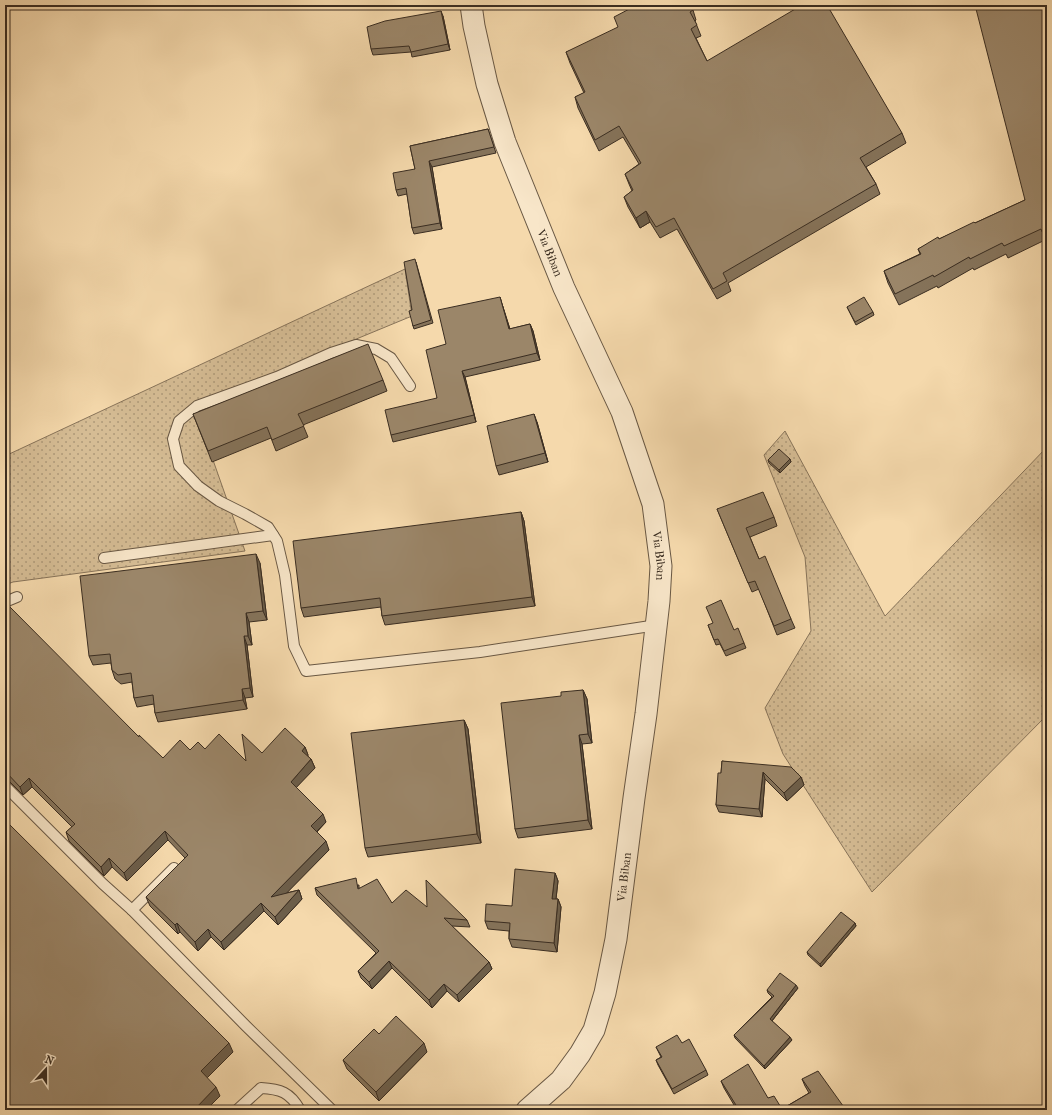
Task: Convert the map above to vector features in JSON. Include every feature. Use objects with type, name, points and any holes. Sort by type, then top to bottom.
[{"type":"street","name":"Via Biban","points":[[471,5],[474,26],[487,84],[505,142],[564,288],[622,412],[653,504],[661,566],[657,625],[616,939],[605,993],[594,1030],[580,1054],[561,1080],[527,1110]]},
{"type":"lane","points":[[410,386],[391,358],[376,349],[356,346],[331,353],[276,377],[197,406],[178,420],[174,440],[179,466],[198,486],[219,501],[268,527],[278,541],[285,575],[294,646],[306,671],[480,652],[657,625]]},
{"type":"lane","points":[[104,558],[273,535]]},
{"type":"lane","points":[[5,602],[17,597]]},
{"type":"lane","points":[[5,786],[103,884],[132,910],[332,1110]]},
{"type":"lane","points":[[132,910],[174,868]]},
{"type":"lane","points":[[237,1110],[261,1088],[275,1088],[287,1093],[300,1110]]},
{"type":"shaded area","points":[[405,269],[412,316],[194,406],[245,551],[13,582],[5,585],[5,456]]},
{"type":"shaded area","points":[[785,431],[885,616],[1047,447],[1047,715],[872,892],[783,754],[765,708],[811,631],[805,557],[764,455]]},
{"type":"building","points":[[637,5],[690,5],[693,10],[690,12],[697,25],[691,29],[707,61],[802,5],[827,5],[902,133],[860,158],[876,184],[723,273],[727,281],[713,289],[674,218],[656,227],[646,211],[636,218],[624,197],[633,190],[625,174],[641,163],[619,126],[595,140],[575,97],[585,92],[566,52],[618,27],[614,17]]},
{"type":"building","points":[[975,5],[1047,5],[1047,185],[1044,186],[1047,192],[1047,229],[1042,232],[1041,229],[1004,246],[1002,243],[970,259],[969,257],[934,277],[933,275],[895,294],[884,271],[921,254],[918,249],[938,237],[939,239],[1025,200]]},
{"type":"building","points":[[441,11],[448,44],[411,52],[409,46],[371,49],[367,27],[385,21]]},
{"type":"building","points":[[488,129],[494,147],[429,161],[440,223],[412,228],[406,188],[396,190],[393,173],[415,169],[410,146]]},
{"type":"building","points":[[415,259],[431,320],[413,326],[409,311],[412,310],[404,262]]},
{"type":"building","points":[[500,297],[509,329],[530,324],[537,353],[462,371],[474,415],[391,435],[385,410],[437,398],[426,350],[446,344],[438,310]]},
{"type":"building","points":[[864,297],[873,312],[855,322],[847,307]]},
{"type":"building","points":[[368,344],[383,380],[298,414],[304,426],[272,440],[267,427],[208,451],[193,414]]},
{"type":"building","points":[[534,414],[545,453],[496,466],[487,426]]},
{"type":"building","points":[[779,449],[790,459],[779,470],[768,460]]},
{"type":"building","points":[[763,492],[774,517],[746,528],[759,559],[765,556],[791,619],[774,626],[755,581],[748,583],[717,509]]},
{"type":"building","points":[[521,512],[532,597],[382,616],[380,598],[301,608],[293,541]]},
{"type":"building","points":[[256,554],[263,611],[246,613],[248,636],[244,636],[250,688],[242,689],[243,700],[155,713],[153,695],[134,698],[131,673],[118,675],[112,670],[110,654],[89,656],[80,576]]},
{"type":"building","points":[[721,600],[734,630],[738,628],[744,643],[724,651],[718,639],[714,640],[708,625],[713,623],[706,607]]},
{"type":"building","points":[[8,605],[139,737],[139,735],[163,758],[180,740],[190,750],[198,742],[205,749],[219,734],[246,761],[242,734],[262,753],[285,728],[305,747],[302,751],[311,759],[291,782],[323,814],[311,826],[326,841],[271,897],[299,890],[275,917],[261,903],[221,942],[208,929],[195,942],[177,923],[175,925],[146,897],[188,855],[165,831],[124,873],[109,858],[101,867],[66,832],[75,824],[29,778],[20,787],[5,771],[5,608]]},
{"type":"building","points":[[583,690],[588,734],[579,735],[588,820],[515,829],[501,703],[561,696],[561,692]]},
{"type":"building","points":[[464,720],[477,834],[365,848],[351,733]]},
{"type":"building","points":[[722,761],[791,767],[801,777],[784,793],[763,772],[759,809],[716,805],[718,773],[721,773]]},
{"type":"building","points":[[5,820],[229,1043],[201,1071],[216,1087],[194,1110],[5,1110]]},
{"type":"building","points":[[515,869],[555,873],[552,899],[558,899],[554,943],[509,939],[510,923],[485,921],[486,904],[512,906]]},
{"type":"building","points":[[356,878],[358,889],[377,879],[392,903],[406,890],[427,907],[426,880],[467,920],[444,918],[489,962],[457,995],[444,984],[429,1000],[389,961],[369,982],[358,971],[379,951],[315,888]]},
{"type":"building","points":[[841,912],[855,923],[820,964],[807,952]]},
{"type":"building","points":[[780,973],[796,985],[770,1019],[790,1037],[764,1066],[734,1035],[774,996],[767,990]]},
{"type":"building","points":[[396,1016],[424,1043],[376,1092],[343,1060],[374,1029],[379,1034]]},
{"type":"building","points":[[677,1035],[682,1043],[689,1039],[706,1070],[672,1089],[656,1060],[662,1057],[656,1047]]},
{"type":"building","points":[[748,1064],[768,1098],[774,1096],[782,1109],[811,1092],[802,1079],[818,1071],[846,1110],[739,1110],[721,1081]]}]
